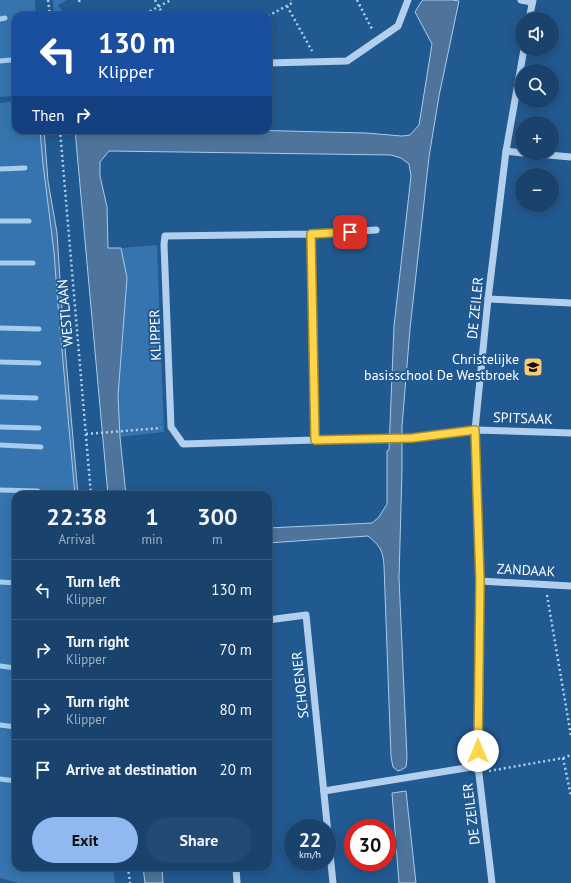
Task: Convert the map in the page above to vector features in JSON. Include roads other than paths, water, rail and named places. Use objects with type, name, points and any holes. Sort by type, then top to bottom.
[{"type":"street","points":[[272,63],[347,61],[398,26],[408,0]]},
{"type":"street","points":[[521,0],[533,1],[531,12]]},
{"type":"street","name":"DE ZEILER","points":[[492,883],[478,770],[480,581],[475,430],[488,299],[506,152],[523,56]]},
{"type":"street","points":[[506,152],[515,153]]},
{"type":"street","points":[[559,156],[571,157]]},
{"type":"street","name":"KLIPPER","points":[[315,440],[183,444],[172,427],[164,244],[165,236],[311,234],[376,230]]},
{"type":"street","points":[[311,234],[315,440],[412,438],[475,430]]},
{"type":"street","points":[[488,299],[571,303]]},
{"type":"street","name":"SPITSAAK","points":[[475,430],[571,433]]},
{"type":"street","name":"ZANDAAK","points":[[480,581],[571,586]]},
{"type":"street","name":"SCHOENER","points":[[272,619],[306,615],[334,883]]},
{"type":"street","points":[[324,791],[478,770]]},
{"type":"street","points":[[236,871],[237,883]]},
{"type":"waterway","points":[[0,19],[5,18]]},
{"type":"waterway","points":[[0,61],[11,60]]},
{"type":"waterway","points":[[0,169],[25,168]]},
{"type":"waterway","points":[[0,221],[29,221]]},
{"type":"waterway","points":[[0,263],[33,263]]},
{"type":"waterway","points":[[0,328],[39,329]]},
{"type":"waterway","points":[[0,362],[39,363]]},
{"type":"waterway","points":[[0,397],[36,398]]},
{"type":"waterway","points":[[0,427],[39,428]]},
{"type":"waterway","points":[[0,445],[41,447]]},
{"type":"waterway","points":[[0,490],[38,491]]},
{"type":"waterway","points":[[0,582],[12,583]]},
{"type":"waterway","points":[[0,666],[12,668]]},
{"type":"waterway","points":[[0,725],[12,726]]},
{"type":"waterway","points":[[0,779],[12,780]]},
{"type":"place","name":"Christelijke basisschool De Westbroek","points":[[533,367]]}]
